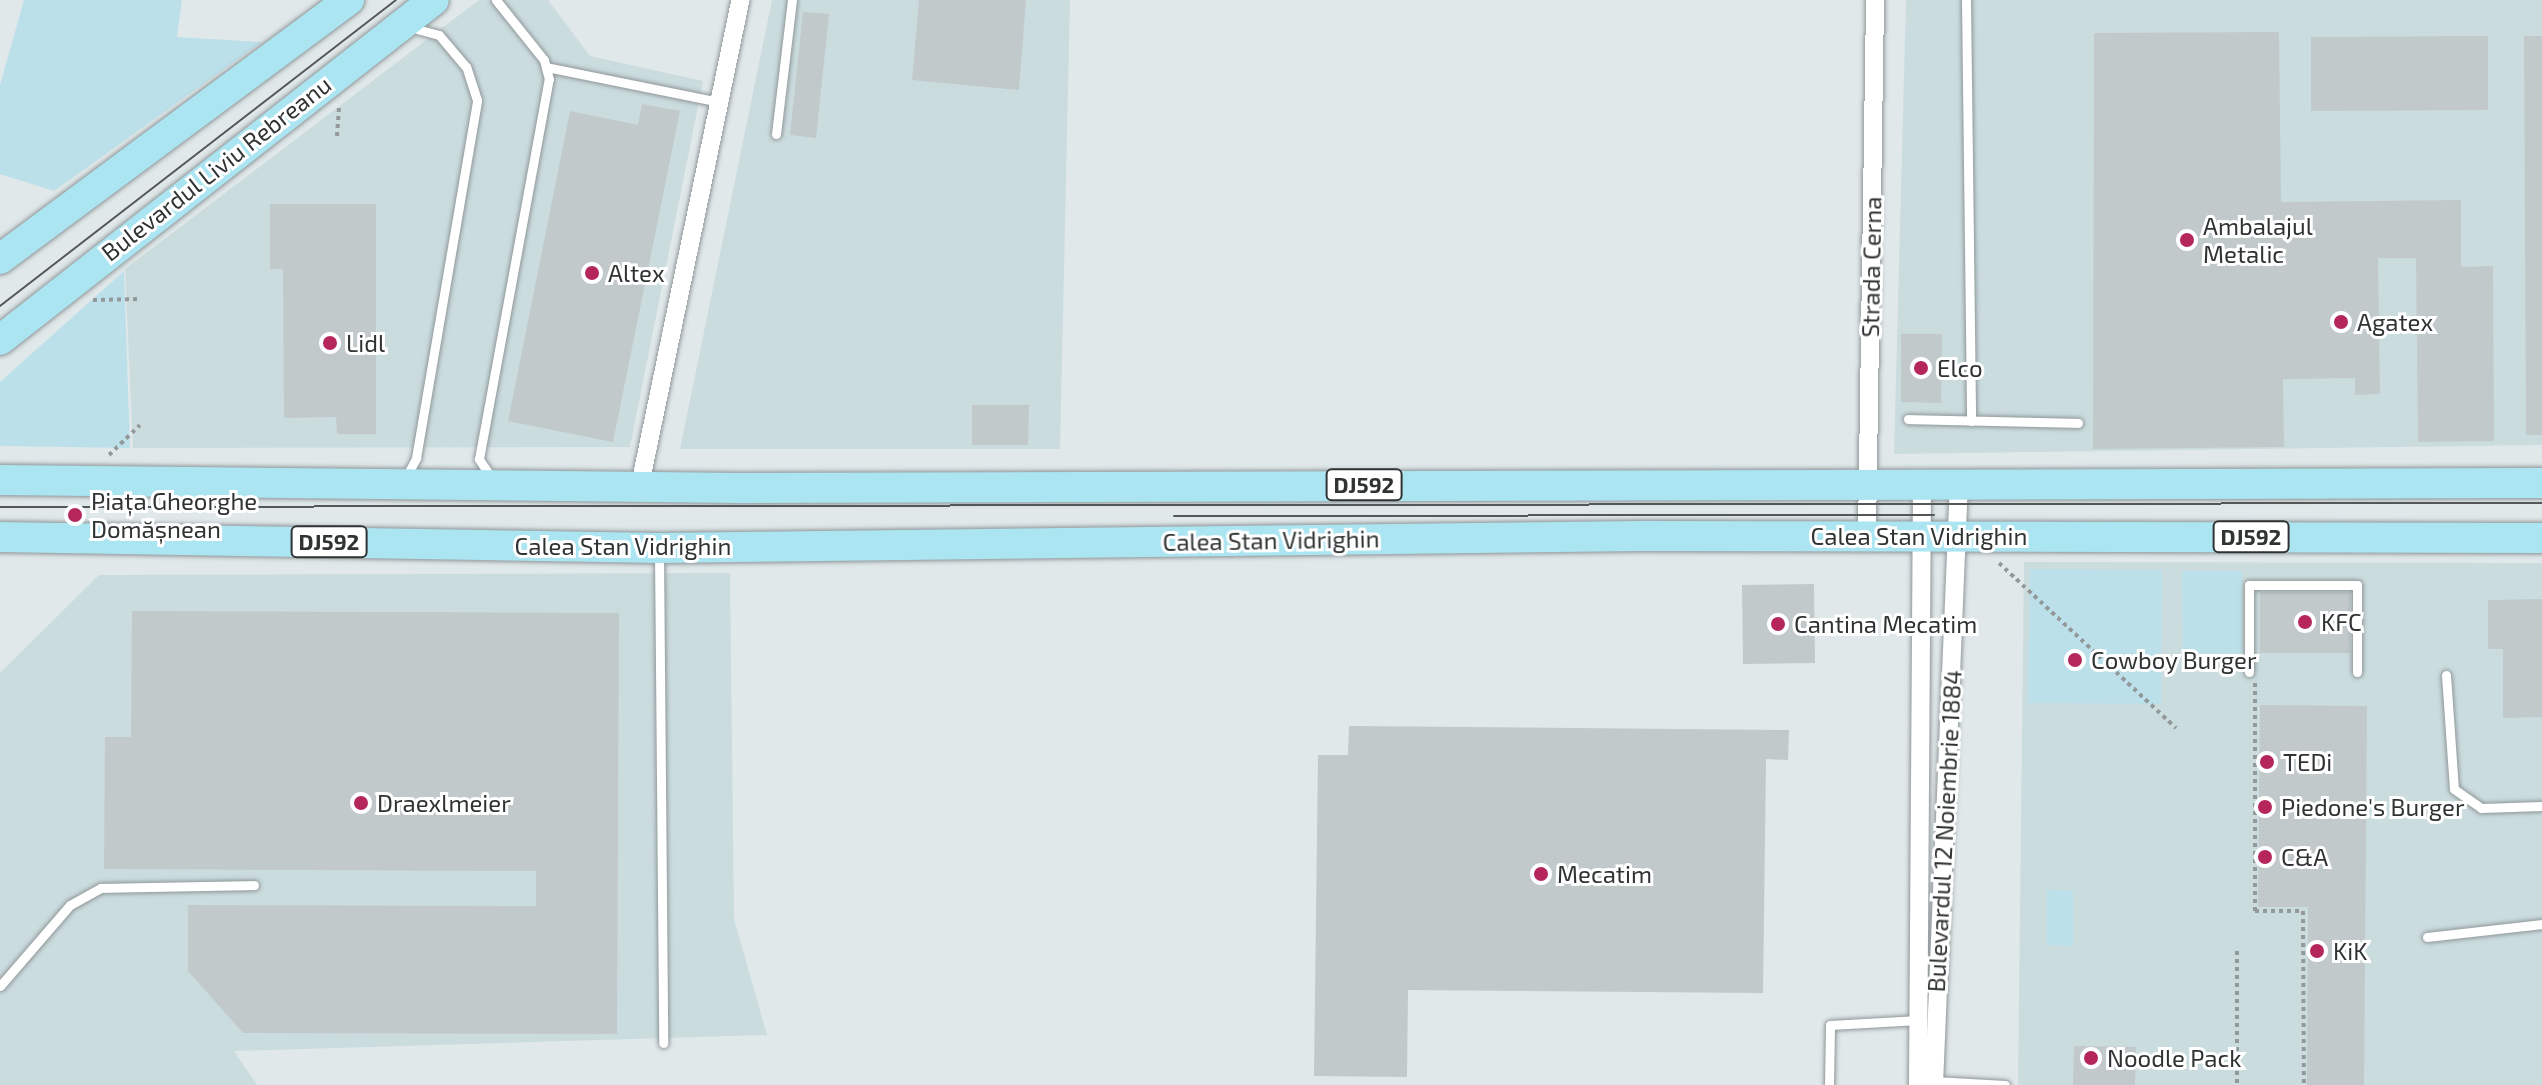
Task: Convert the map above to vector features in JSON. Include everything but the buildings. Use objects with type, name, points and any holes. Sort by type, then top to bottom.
[{"type":"main road","points":[[0,259],[349,0]]},
{"type":"main road","name":"Bulevardul Liviu Rebreanu","points":[[0,340],[434,0]]},
{"type":"main road","name":"DJ592","points":[[0,480],[392,487],[1922,481],[2542,483]]},
{"type":"main road","name":"Calea Stan Vidrighin","points":[[0,537],[659,548],[1867,535],[2542,538]]},
{"type":"street","points":[[640,485],[740,0]]},
{"type":"street","name":"Strada Cerna","points":[[1867,535],[1875,0]]},
{"type":"street","name":"Bulevardul 12 Noiembrie 1884","points":[[1922,481],[1919,1020],[1929,1084]]},
{"type":"street","name":"Bulevardul 12 Noiembrie 1884","points":[[1929,1084],[1961,536],[1959,481]]},
{"type":"lane","points":[[496,0],[546,67],[546,99],[479,459],[502,487]]},
{"type":"lane","points":[[776,134],[792,0]]},
{"type":"lane","points":[[1966,0],[1971,421]]},
{"type":"lane","points":[[392,487],[406,478],[416,458],[477,100],[466,67],[439,35],[393,31]]},
{"type":"lane","points":[[546,67],[719,102]]},
{"type":"lane","points":[[1908,419],[2078,423]]},
{"type":"lane","points":[[659,548],[663,1043]]},
{"type":"lane","points":[[2252,672],[2249,585],[2357,585],[2357,672]]},
{"type":"lane","points":[[2446,675],[2454,789],[2481,808],[2542,806]]},
{"type":"lane","points":[[0,986],[70,905],[101,888],[254,885]]},
{"type":"lane","points":[[2427,937],[2542,924]]},
{"type":"lane","points":[[1829,1085],[1830,1025],[1919,1020]]},
{"type":"lane","points":[[1929,1084],[2005,1085]]},
{"type":"path","points":[[337,136],[340,88]]},
{"type":"path","points":[[83,300],[139,299]]},
{"type":"path","points":[[109,455],[140,425]]},
{"type":"path","points":[[1998,563],[2176,728]]},
{"type":"path","points":[[2252,672],[2255,911],[2303,911],[2304,1085]]},
{"type":"path","points":[[2237,951],[2237,1085]]},
{"type":"shaded area","points":[[24,0],[182,0],[177,37],[262,42],[54,191],[0,174],[0,85]]},
{"type":"shaded area","points":[[479,0],[548,0],[590,56],[703,81],[630,447],[133,448],[125,269]]},
{"type":"shaded area","points":[[772,0],[1070,0],[1060,449],[680,449]]},
{"type":"shaded area","points":[[1906,0],[2542,0],[2542,445],[1894,454]]},
{"type":"shaded area","points":[[124,271],[130,448],[0,446],[0,382]]},
{"type":"shaded area","points":[[2024,562],[2542,563],[2542,1085],[2018,1085]]},
{"type":"shaded area","points":[[2030,569],[2162,570],[2161,704],[2028,703]]},
{"type":"shaded area","points":[[2182,571],[2242,571],[2242,653],[2183,654]]},
{"type":"shaded area","points":[[730,573],[734,919],[767,1035],[234,1051],[257,1085],[0,1085],[0,673],[99,575]]},
{"type":"shaded area","points":[[2047,890],[2073,891],[2073,946],[2047,945]]},
{"type":"tram line","points":[[0,306],[396,0]]},
{"type":"tram line","points":[[0,507],[2542,503]]},
{"type":"tram line","points":[[1174,516],[1934,515]]},
{"type":"place","name":"Ambalajul Metalic","points":[[2187,240]]},
{"type":"place","name":"Altex","points":[[592,273]]},
{"type":"place","name":"Agatex","points":[[2341,322]]},
{"type":"place","name":"Lidl","points":[[330,343]]},
{"type":"place","name":"Elco","points":[[1921,368]]},
{"type":"place","name":"Piața Gheorghe Domășnean","points":[[75,515]]},
{"type":"place","name":"KFC","points":[[2305,622]]},
{"type":"place","name":"Cantina Mecatim","points":[[1778,624]]},
{"type":"place","name":"Cowboy Burger","points":[[2075,660]]},
{"type":"place","name":"TEDi","points":[[2267,762]]},
{"type":"place","name":"Draexlmeier","points":[[361,803]]},
{"type":"place","name":"Piedone's Burger","points":[[2265,807]]},
{"type":"place","name":"C&A","points":[[2265,857]]},
{"type":"place","name":"Mecatim","points":[[1541,874]]},
{"type":"place","name":"KiK","points":[[2317,951]]},
{"type":"place","name":"Noodle Pack","points":[[2091,1058]]}]
